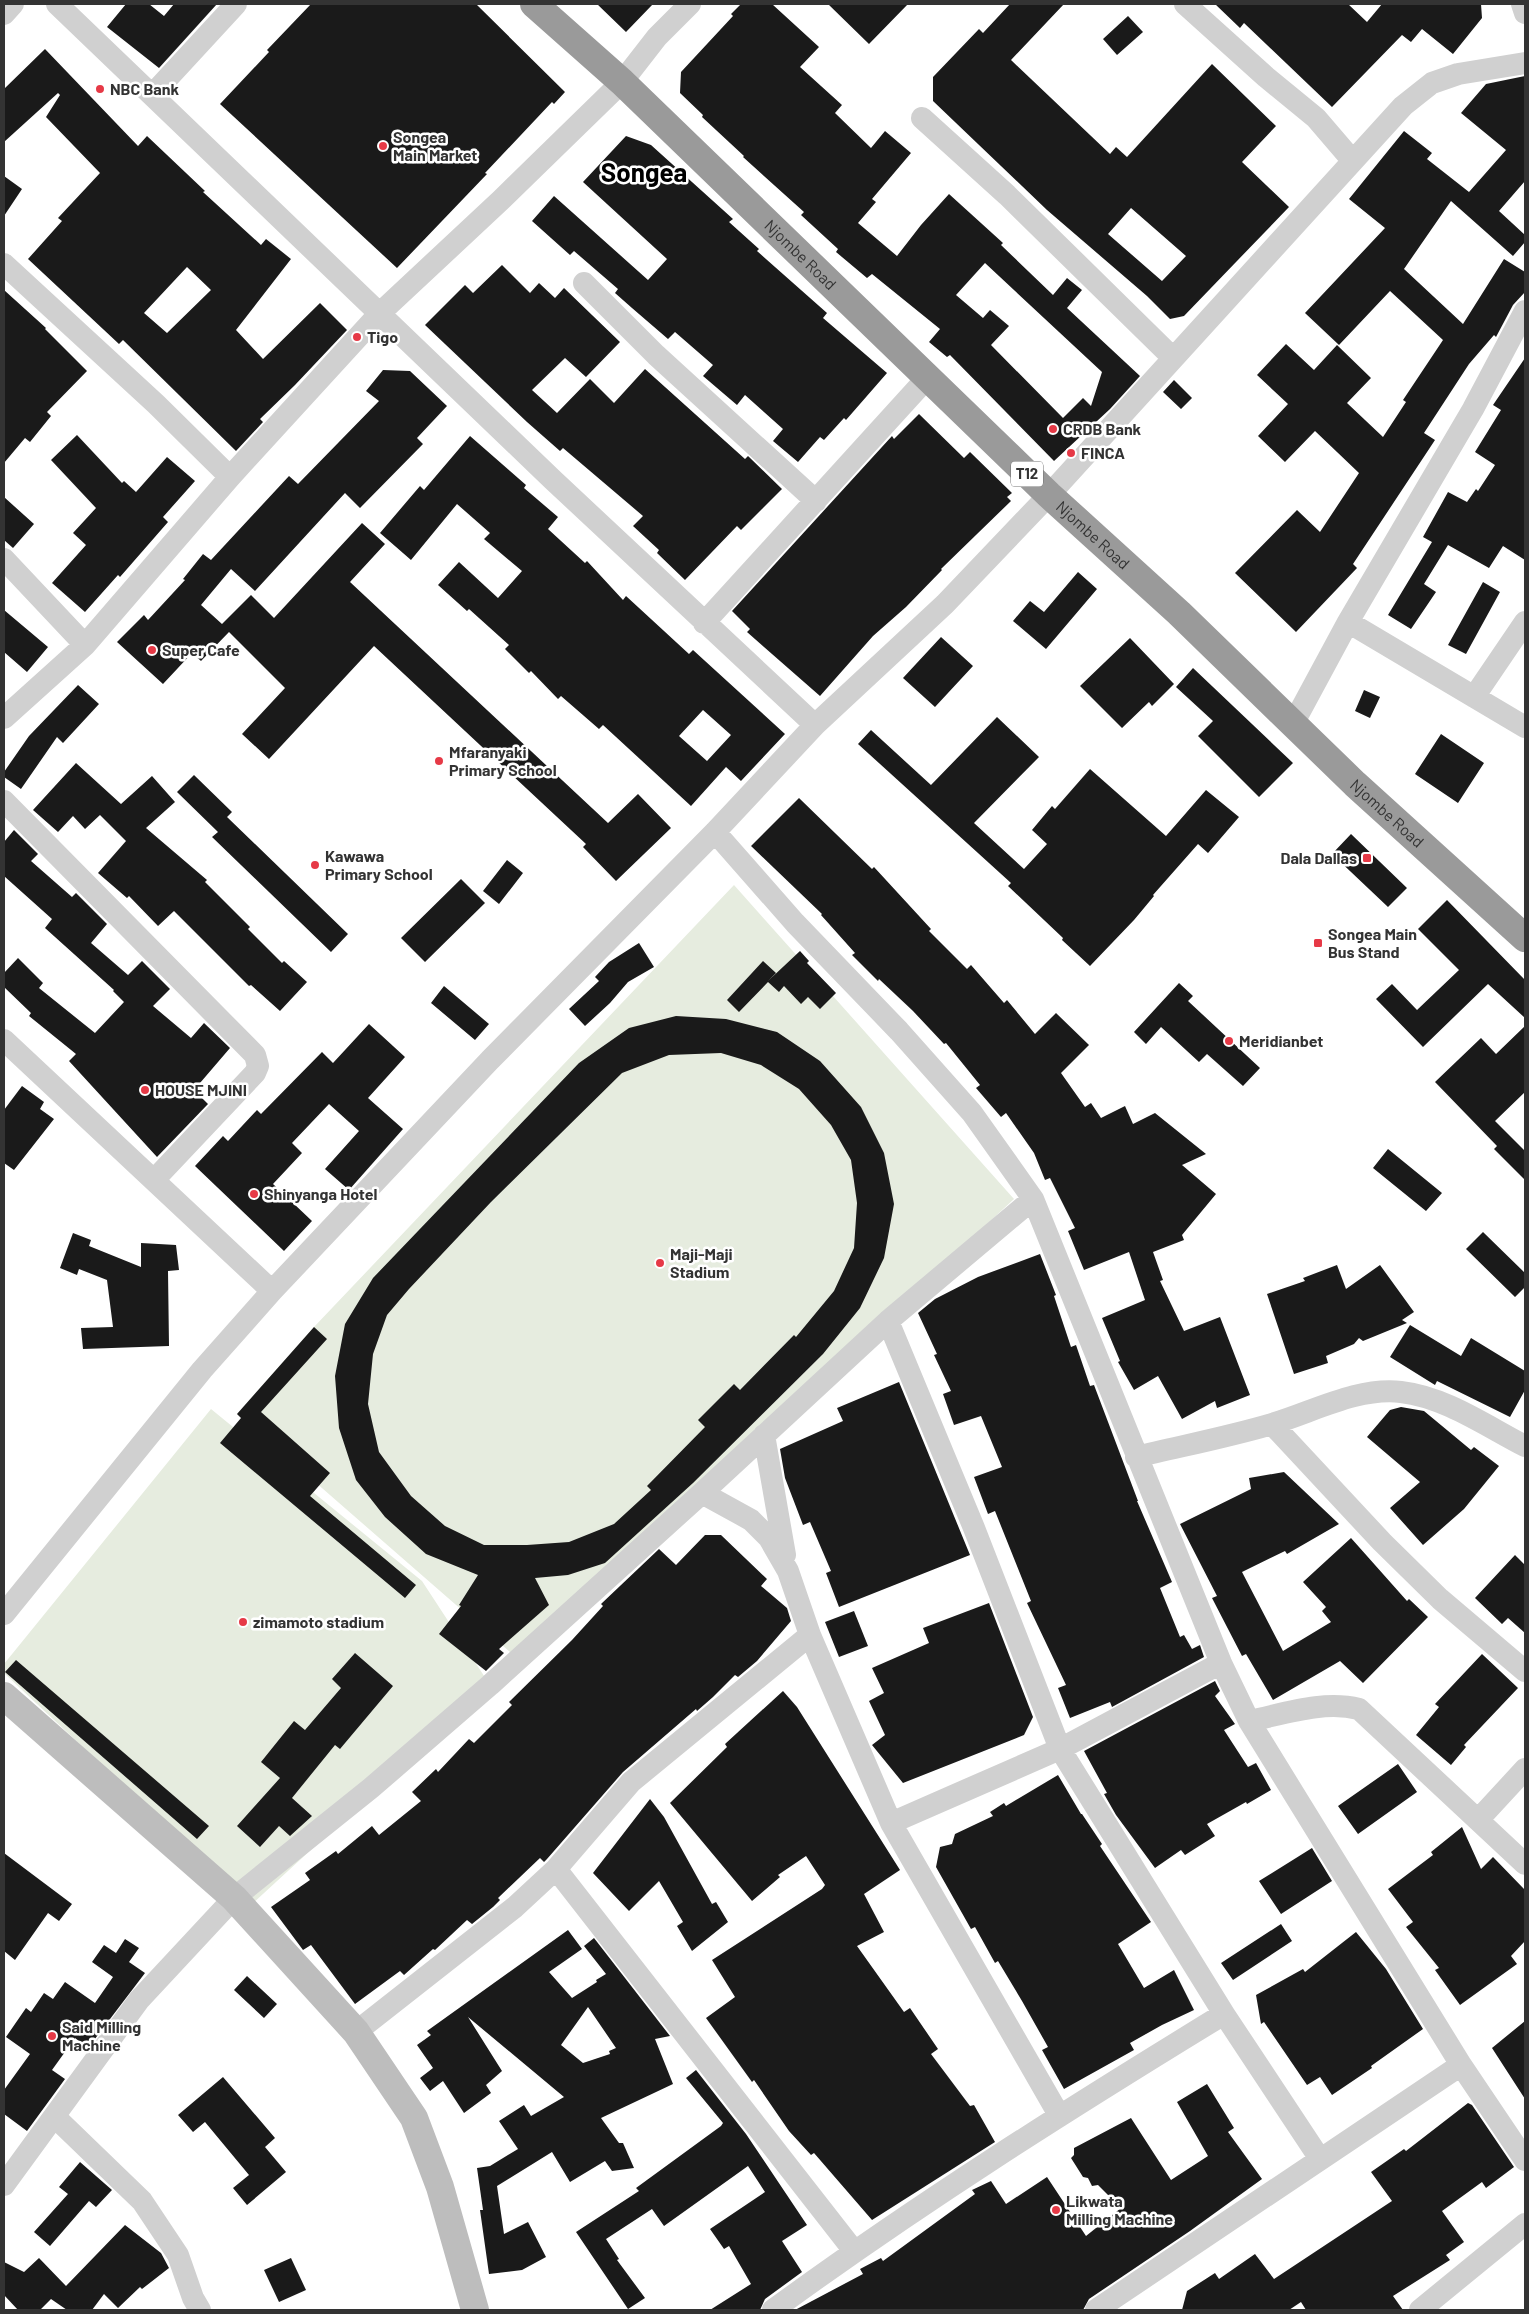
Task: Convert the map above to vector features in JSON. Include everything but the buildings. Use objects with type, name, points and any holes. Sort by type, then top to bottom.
[{"type":"highway","name":"Njombe Road","points":[[534,4],[622,82],[1049,495],[1179,613],[1355,784],[1454,870],[1525,938]]},
{"type":"street","points":[[4,14],[13,4]]},
{"type":"street","points":[[57,4],[704,623],[815,725]]},
{"type":"street","points":[[153,94],[236,4]]},
{"type":"street","points":[[4,718],[86,645],[230,477],[380,313],[501,200],[622,82],[658,37],[690,4]]},
{"type":"street","points":[[1185,4],[1266,78],[1316,118],[1352,160]]},
{"type":"street","points":[[1522,4],[1525,13]]},
{"type":"street","points":[[4,1614],[202,1370],[272,1291],[490,1060],[715,832],[815,725],[945,604],[1049,495],[1403,106],[1432,83],[1468,72],[1525,63]]},
{"type":"street","points":[[922,118],[1007,195],[1173,358]]},
{"type":"street","points":[[4,264],[156,404],[230,477]]},
{"type":"street","points":[[584,283],[656,355],[816,501]]},
{"type":"street","points":[[1293,724],[1348,622],[1472,409],[1525,311]]},
{"type":"street","points":[[704,623],[927,378]]},
{"type":"street","points":[[4,559],[86,645]]},
{"type":"street","points":[[1348,622],[1525,727]]},
{"type":"street","points":[[1474,697],[1525,622]]},
{"type":"street","points":[[4,801],[256,1054],[258,1066],[255,1073],[154,1180]]},
{"type":"street","points":[[715,832],[795,923],[900,1031],[972,1113],[1033,1199],[1221,1663],[1249,1721],[1460,2065],[1525,2160]]},
{"type":"street","points":[[4,1040],[272,1291]]},
{"type":"street","points":[[4,2185],[139,2000],[234,1898],[371,1788],[490,1685],[702,1494],[888,1321],[1033,1199]]},
{"type":"street","points":[[888,1321],[974,1528],[1060,1749],[1224,2014],[1320,2159]]},
{"type":"street","points":[[1136,1457],[1272,1424],[1357,1396],[1401,1392],[1443,1403],[1525,1446]]},
{"type":"street","points":[[1272,1424],[1382,1542],[1440,1599],[1525,1671]]},
{"type":"street","points":[[764,1435],[788,1571],[810,1635],[891,1822],[1059,2115]]},
{"type":"street","points":[[702,1494],[751,1520],[769,1538],[788,1571]]},
{"type":"street","points":[[356,2032],[515,1907],[556,1869],[631,1782],[810,1635]]},
{"type":"street","points":[[891,1822],[1060,1749],[1221,1663]]},
{"type":"street","points":[[4,1696],[234,1898],[356,2032],[414,2118],[440,2187],[475,2310]]},
{"type":"street","points":[[1249,1721],[1328,1705],[1343,1705],[1359,1709],[1525,1864]]},
{"type":"street","points":[[1478,1820],[1525,1769]]},
{"type":"street","points":[[556,1869],[854,2251]]},
{"type":"street","points":[[773,2310],[854,2251],[1059,2115],[1224,2014]]},
{"type":"street","points":[[1100,2309],[1460,2065]]},
{"type":"street","points":[[55,2117],[142,2201],[178,2256],[193,2298],[200,2310]]},
{"type":"street","points":[[1420,2310],[1525,2224]]},
{"type":"shaded area","name":"Maji-Maji Stadium","points":[[734,885],[1014,1199],[644,1542],[525,1665],[237,1414],[314,1327]]},
{"type":"shaded area","name":"zimamoto stadium","points":[[211,1409],[422,1581],[490,1685],[251,1905],[4,1673],[4,1664]]},
{"type":"place","name":"NBC Bank","points":[[100,89]]},
{"type":"place","name":"Songea Main Market","points":[[383,146]]},
{"type":"place","name":"Tigo","points":[[357,337]]},
{"type":"place","name":"CRDB Bank","points":[[1053,429]]},
{"type":"place","name":"FINCA","points":[[1071,453]]},
{"type":"place","name":"Super Cafe","points":[[152,650]]},
{"type":"place","name":"Mfaranyaki Primary School","points":[[439,761]]},
{"type":"place","name":"Dala Dallas","points":[[1367,858]]},
{"type":"place","name":"Kawawa Primary School","points":[[315,865]]},
{"type":"place","name":"Songea Main Bus Stand","points":[[1318,943]]},
{"type":"place","name":"Meridianbet","points":[[1229,1041]]},
{"type":"place","name":"HOUSE MJINI","points":[[145,1090]]},
{"type":"place","name":"Shinyanga Hotel","points":[[254,1194]]},
{"type":"place","name":"Maji-Maji Stadium","points":[[660,1263]]},
{"type":"place","name":"zimamoto stadium","points":[[243,1622]]},
{"type":"place","name":"Said Milling Machine","points":[[52,2036]]},
{"type":"place","name":"Likwata Milling Machine","points":[[1056,2210]]},
{"type":"district","name":"Songea","points":[[644,173]]}]
